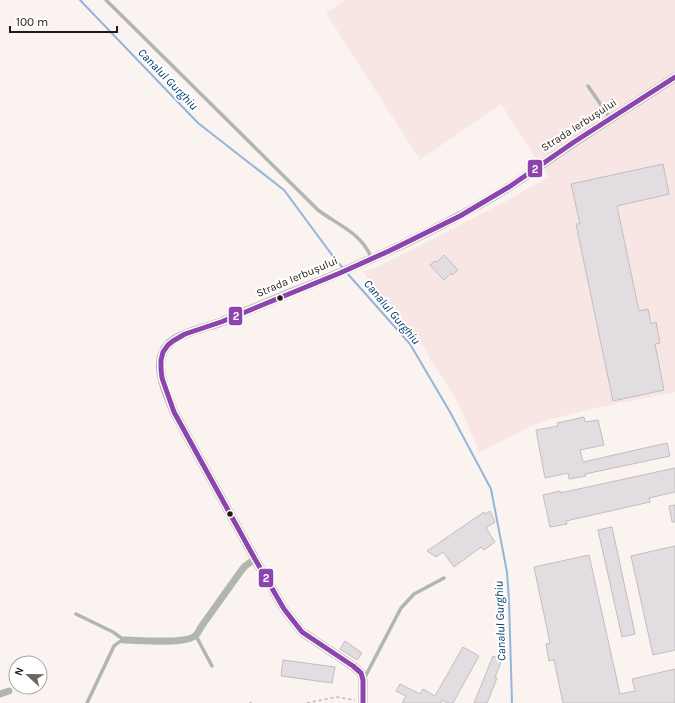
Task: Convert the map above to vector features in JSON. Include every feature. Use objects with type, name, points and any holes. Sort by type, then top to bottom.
[{"type":"main road","name":"Strada Ierbușului","points":[[363,680],[361,673],[354,666],[302,632],[284,609],[174,412],[161,376],[160,361],[164,350],[173,340],[186,334],[316,283],[372,259],[452,220],[502,192],[559,152],[675,77]]},
{"type":"main road","points":[[363,680],[363,702]]},
{"type":"street","points":[[124,640],[168,641],[183,640],[196,636],[241,570],[255,559]]},
{"type":"lane","points":[[106,0],[318,210],[352,232],[360,239],[366,246],[372,259]]},
{"type":"lane","points":[[588,86],[611,119]]},
{"type":"lane","points":[[363,680],[401,608],[414,594],[444,578]]},
{"type":"lane","points":[[76,614],[113,632],[124,640],[114,646],[87,703]]},
{"type":"lane","points":[[196,636],[212,666]]},
{"type":"path","points":[[307,703],[336,697],[363,702]]},
{"type":"shaded area","points":[[345,0],[675,0],[675,392],[600,407],[551,419],[529,427],[479,452],[460,406],[417,337],[363,272],[377,267],[421,245],[549,177],[501,104],[420,160],[326,13]]},
{"type":"building","points":[[663,164],[669,194],[617,206],[639,311],[648,309],[651,324],[656,322],[660,343],[655,344],[664,390],[613,401],[576,224],[580,224],[571,184]]},
{"type":"building","points":[[444,255],[458,270],[452,275],[451,273],[444,280],[430,265],[435,261],[437,262]]},
{"type":"building","points":[[584,417],[585,422],[598,420],[604,445],[580,450],[583,462],[667,443],[670,456],[585,474],[586,476],[569,479],[568,473],[545,478],[536,430],[558,426],[557,423]]},
{"type":"building","points":[[675,468],[675,492],[649,498],[650,502],[566,521],[567,524],[550,527],[543,495],[560,491],[560,493]]},
{"type":"building","points":[[675,505],[675,522],[672,522],[669,506]]},
{"type":"building","points":[[490,511],[495,522],[486,528],[495,542],[484,550],[481,547],[454,567],[443,552],[436,557],[427,551],[484,512],[485,514]]},
{"type":"building","points":[[612,527],[635,634],[622,637],[598,530]]},
{"type":"building","points":[[675,546],[675,650],[653,655],[631,556]]},
{"type":"building","points":[[589,555],[620,694],[635,691],[632,679],[675,669],[675,703],[563,703],[554,660],[549,661],[546,644],[550,643],[534,567]]},
{"type":"building","points":[[345,641],[362,653],[357,660],[340,649]]},
{"type":"building","points":[[463,647],[479,656],[453,703],[447,703],[442,700],[441,703],[402,703],[406,696],[396,691],[400,684],[420,694],[423,689],[435,696]]},
{"type":"building","points":[[493,656],[502,659],[495,678],[497,678],[487,703],[474,703]]},
{"type":"building","points":[[283,660],[335,667],[332,683],[281,676]]},
{"type":"waterway","name":"Canalul Gurghiu","points":[[80,0],[198,123],[284,190],[343,268]]},
{"type":"waterway","name":"Canalul Gurghiu","points":[[347,273],[410,344],[450,412],[491,489],[507,572],[512,703]]},
{"type":"transit line","name":"2","points":[[363,703],[363,680],[361,673],[302,632],[284,609],[255,559],[174,412],[162,378],[161,360],[163,352],[168,345],[185,334],[221,322],[340,273],[460,216],[509,187],[574,142],[675,77]]}]
